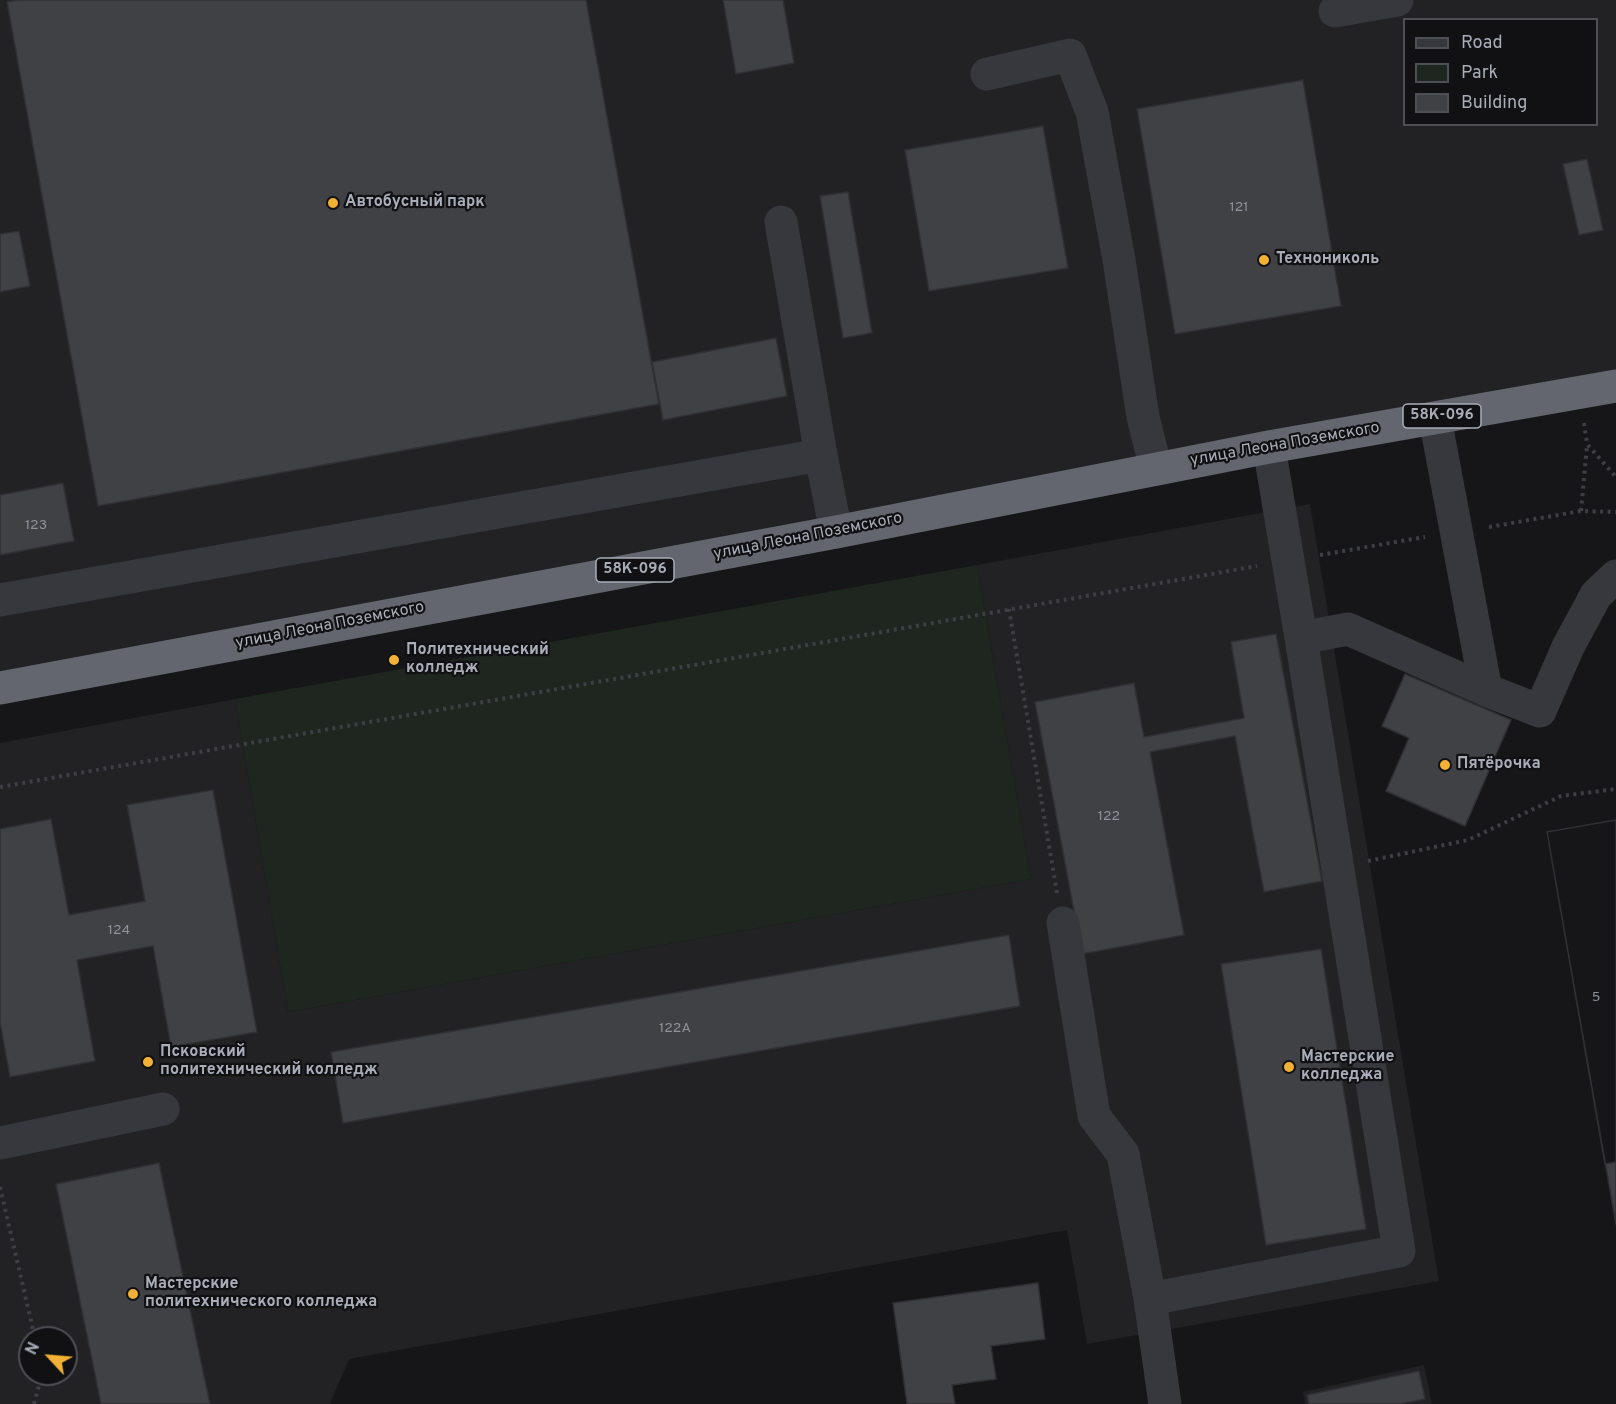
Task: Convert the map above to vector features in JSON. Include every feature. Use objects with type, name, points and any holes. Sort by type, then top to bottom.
[{"type":"highway","name":"улица Леона Поземского","points":[[0,688],[836,532],[1269,447],[1616,386]]},
{"type":"lane","points":[[1335,11],[1397,0]]},
{"type":"lane","points":[[987,74],[1070,56],[1092,112],[1119,260],[1143,417],[1156,469]]},
{"type":"lane","points":[[781,222],[836,532]]},
{"type":"lane","points":[[1435,418],[1486,690]]},
{"type":"lane","points":[[1150,1299],[1400,1251],[1269,447]]},
{"type":"lane","points":[[0,600],[821,455]]},
{"type":"lane","points":[[1301,638],[1348,628],[1486,690],[1540,711],[1568,647],[1596,595],[1616,576]]},
{"type":"lane","points":[[1063,923],[1094,1116],[1123,1154],[1150,1299],[1165,1404]]},
{"type":"lane","points":[[0,1143],[163,1109]]},
{"type":"path","points":[[1579,392],[1587,444],[1581,511]]},
{"type":"path","points":[[1587,444],[1616,477]]},
{"type":"path","points":[[0,787],[1009,609],[1063,923]]},
{"type":"path","points":[[1338,867],[1468,840],[1561,796],[1616,789]]},
{"type":"path","points":[[0,1186],[32,1326]]},
{"type":"path","points":[[34,1404],[39,1386]]},
{"type":"shaded area","points":[[0,0],[1616,0],[1616,377],[0,679]]},
{"type":"shaded area","points":[[1310,504],[1439,1281],[1087,1344],[1067,1230],[349,1359],[330,1404],[0,1404],[0,743],[235,699],[288,1012],[1031,879],[977,565]]},
{"type":"shaded area","points":[[1424,1365],[1432,1404],[1305,1404],[1303,1392]]},
{"type":"green space","points":[[977,565],[1031,879],[288,1012],[235,699]]},
{"type":"building","name":"Автобусный парк","points":[[18,0],[586,0],[659,404],[98,506],[7,2]]},
{"type":"building","points":[[723,0],[783,0],[794,63],[736,74]]},
{"type":"building","points":[[1303,80],[1341,306],[1175,334],[1137,109]]},
{"type":"building","points":[[1043,126],[1068,268],[929,291],[905,150]]},
{"type":"building","points":[[1587,159],[1603,230],[1579,235],[1563,164]]},
{"type":"building","points":[[848,192],[872,333],[843,338],[820,196]]},
{"type":"building","points":[[19,231],[30,286],[0,292],[0,234]]},
{"type":"building","points":[[776,338],[787,396],[663,420],[652,362]]},
{"type":"building","points":[[63,483],[74,541],[0,555],[0,495]]},
{"type":"building","points":[[1276,634],[1322,881],[1264,892],[1235,736],[1150,752],[1184,935],[1082,954],[1035,702],[1134,683],[1144,737],[1244,718],[1231,642]]},
{"type":"building","name":"Пятёрочка","points":[[1405,674],[1511,720],[1465,826],[1386,791],[1409,738],[1382,726]]},
{"type":"building","name":"Псковский политехнический колледж","points":[[213,790],[257,1032],[171,1047],[153,946],[77,960],[95,1061],[10,1077],[0,1022],[0,829],[51,819],[69,915],[145,901],[127,805]]},
{"type":"building","points":[[1616,820],[1616,1224],[1547,832]]},
{"type":"building","points":[[1616,820],[1616,1162],[1605,1164],[1547,832]]},
{"type":"building","points":[[1009,935],[1020,1006],[343,1123],[331,1052]]},
{"type":"building","name":"Мастерские колледжа","points":[[1321,949],[1366,1229],[1266,1245],[1221,964]]},
{"type":"building","name":"Мастерские политехнического колледжа","points":[[159,1163],[210,1404],[101,1404],[56,1184]]},
{"type":"building","points":[[1038,1283],[1045,1339],[991,1346],[996,1379],[952,1385],[955,1404],[907,1404],[893,1303]]},
{"type":"building","points":[[1419,1371],[1425,1399],[1400,1404],[1309,1404],[1307,1395]]},
{"type":"place","name":"Автобусный парк","points":[[333,203]]},
{"type":"place","name":"Технониколь","points":[[1264,260]]},
{"type":"place","name":"Политехнический колледж","points":[[394,660]]},
{"type":"place","name":"Пятёрочка","points":[[1445,765]]},
{"type":"place","name":"Псковский политехнический колледж","points":[[148,1062]]},
{"type":"place","name":"Мастерские колледжа","points":[[1289,1067]]},
{"type":"place","name":"Мастерские политехнического колледжа","points":[[133,1294]]}]
